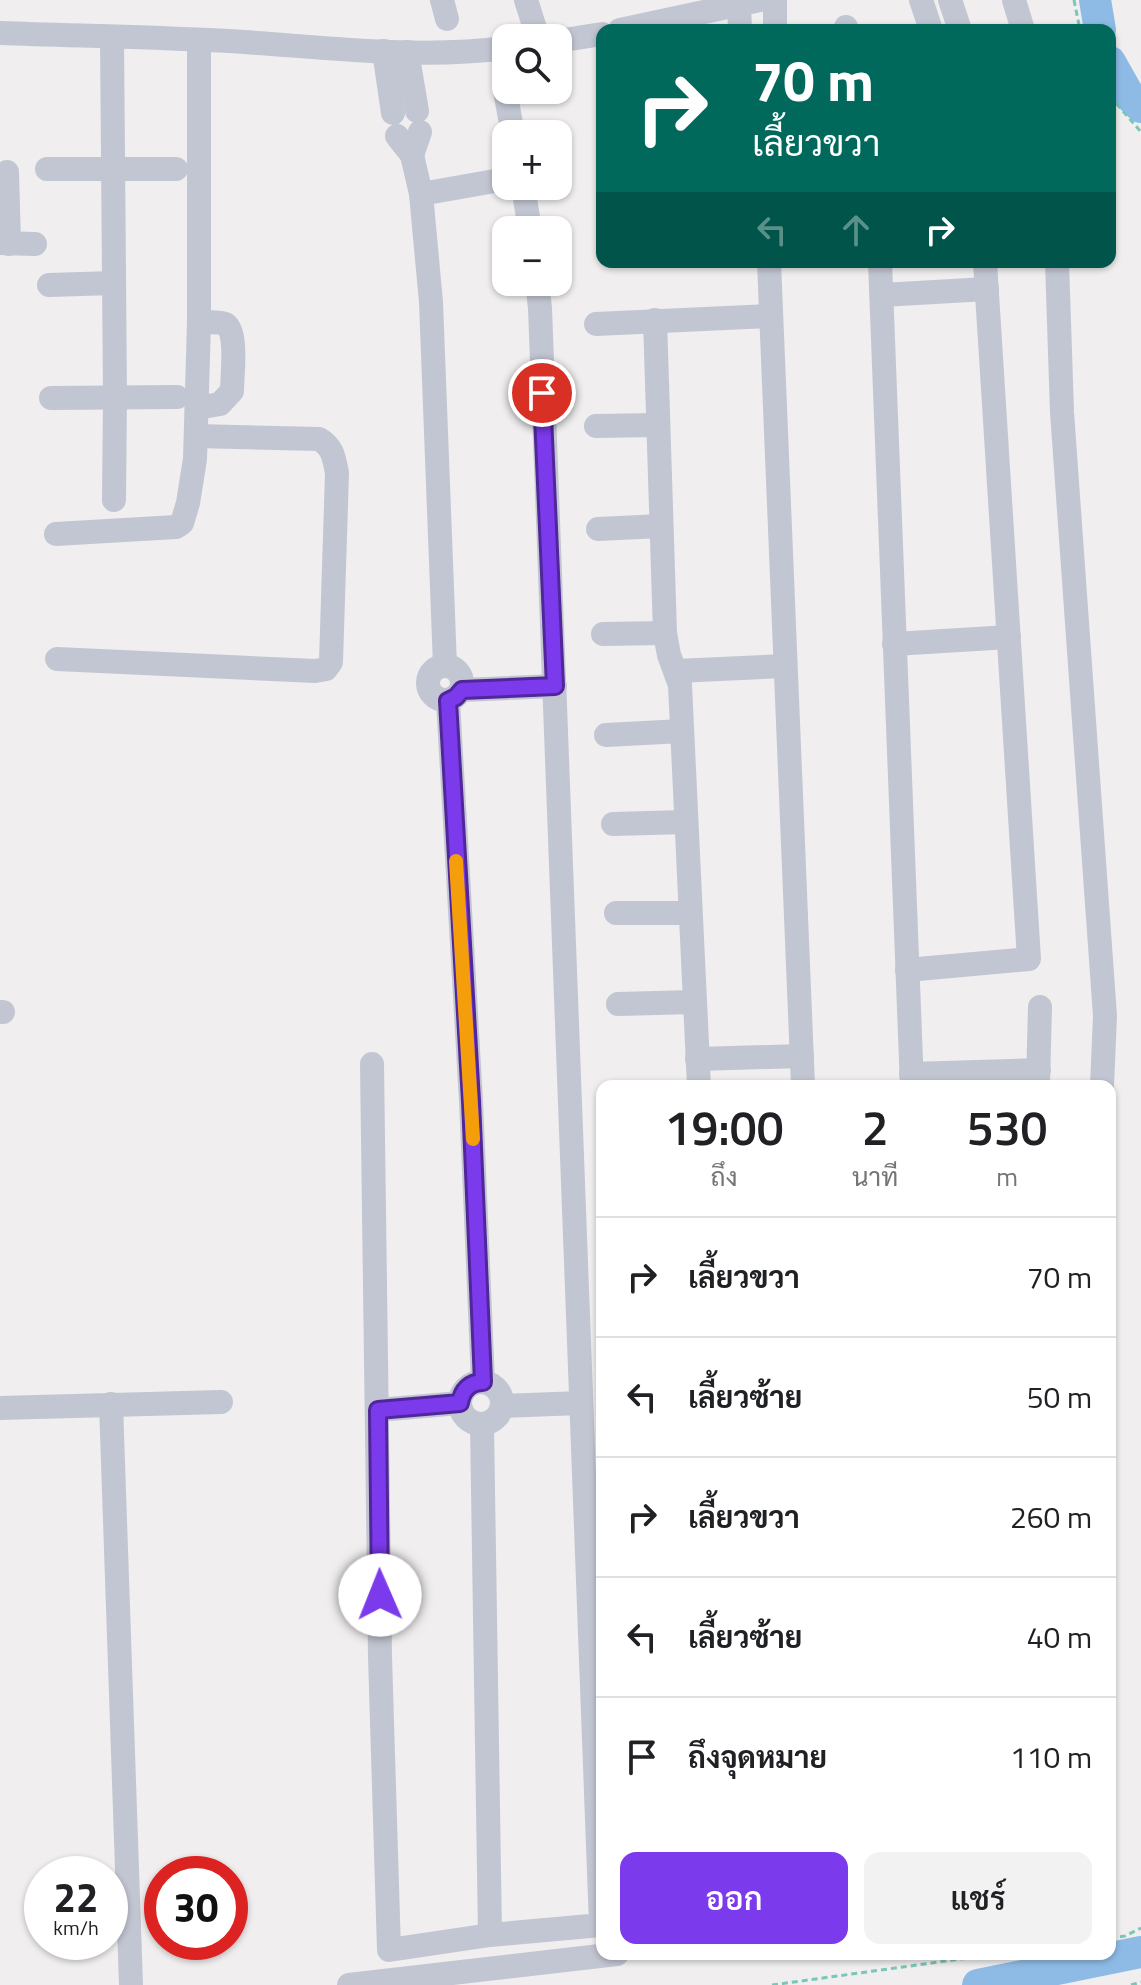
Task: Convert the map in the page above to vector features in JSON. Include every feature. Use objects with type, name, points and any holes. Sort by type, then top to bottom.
[{"type":"street","points":[[526,0],[534,24]]},
{"type":"street","points":[[775,0],[775,24]]},
{"type":"street","points":[[921,0],[929,24]]},
{"type":"street","points":[[950,0],[958,24]]},
{"type":"street","points":[[1014,0],[1021,24]]},
{"type":"street","points":[[648,24],[754,1]]},
{"type":"street","points":[[743,24],[754,1]]},
{"type":"street","points":[[0,33],[199,40],[395,52],[461,53],[492,50]]},
{"type":"street","points":[[572,39],[596,35]]},
{"type":"street","points":[[112,37],[114,500]]},
{"type":"street","points":[[56,534],[166,529],[182,523],[191,488],[196,436],[187,403],[199,322],[199,40]]},
{"type":"street","points":[[395,52],[421,194],[431,302],[445,666],[459,672],[462,680],[455,695],[483,1382]]},
{"type":"street","points":[[47,169],[176,169]]},
{"type":"street","points":[[7,172],[4,244],[35,244]]},
{"type":"street","points":[[421,194],[492,181]]},
{"type":"street","points":[[769,268],[803,1080]]},
{"type":"street","points":[[880,268],[912,1080],[1039,1078],[1040,1007]]},
{"type":"street","points":[[907,970],[1029,959],[985,268]]},
{"type":"street","points":[[1057,268],[1063,428],[1105,1016],[1102,1080]]},
{"type":"street","points":[[49,285],[114,283]]},
{"type":"street","points":[[882,295],[987,289]]},
{"type":"street","points":[[539,296],[596,1794]]},
{"type":"street","points":[[596,324],[771,316]]},
{"type":"street","points":[[655,320],[665,633],[669,655],[679,678],[699,1080]]},
{"type":"street","points":[[51,398],[115,396],[220,404],[232,391],[233,336],[223,323],[199,322]]},
{"type":"street","points":[[596,426],[658,425]]},
{"type":"street","points":[[57,659],[315,671],[326,669],[331,662],[337,473],[328,444],[319,439],[196,436]]},
{"type":"street","points":[[598,529],[661,526]]},
{"type":"street","points":[[603,634],[665,633]]},
{"type":"street","points":[[894,644],[1009,637]]},
{"type":"street","points":[[676,671],[784,666]]},
{"type":"street","points":[[455,695],[555,686]]},
{"type":"street","points":[[606,735],[682,731]]},
{"type":"street","points":[[613,824],[686,822]]},
{"type":"street","points":[[616,913],[690,913]]},
{"type":"street","points":[[618,1004],[694,1002]]},
{"type":"street","points":[[697,1059],[802,1056]]},
{"type":"street","points":[[372,1064],[380,1656],[389,1950],[490,1935],[596,1925]]},
{"type":"street","points":[[476,1382],[483,1382],[500,1393],[502,1406],[495,1419],[482,1425],[469,1421],[460,1403],[465,1389],[476,1382]]},
{"type":"street","points":[[0,1408],[221,1402]]},
{"type":"street","points":[[378,1410],[460,1403]]},
{"type":"street","points":[[502,1406],[581,1403]]},
{"type":"street","points":[[111,1404],[131,1985]]},
{"type":"street","points":[[482,1425],[490,1935]]},
{"type":"street","points":[[349,1985],[596,1956]]},
{"type":"path","points":[[1074,0],[1079,24]]},
{"type":"path","points":[[1116,103],[1141,132]]},
{"type":"path","points":[[1116,1937],[1141,1928]]},
{"type":"path","points":[[772,1985],[953,1960]]},
{"type":"path","points":[[1131,1985],[1141,1982]]},
{"type":"waterway","points":[[1095,0],[1099,24]]},
{"type":"waterway","points":[[1116,73],[1128,94],[1141,107]]},
{"type":"waterway","points":[[1116,1957],[1141,1952]]},
{"type":"waterway","points":[[978,1985],[1101,1960]]},
{"type":"slow traffic","points":[[456,861],[473,1139]]},
{"type":"route","points":[[380,1595],[378,1410],[460,1403],[465,1389],[476,1382],[483,1382],[471,1101],[448,701],[462,690],[555,686],[542,393]]}]
